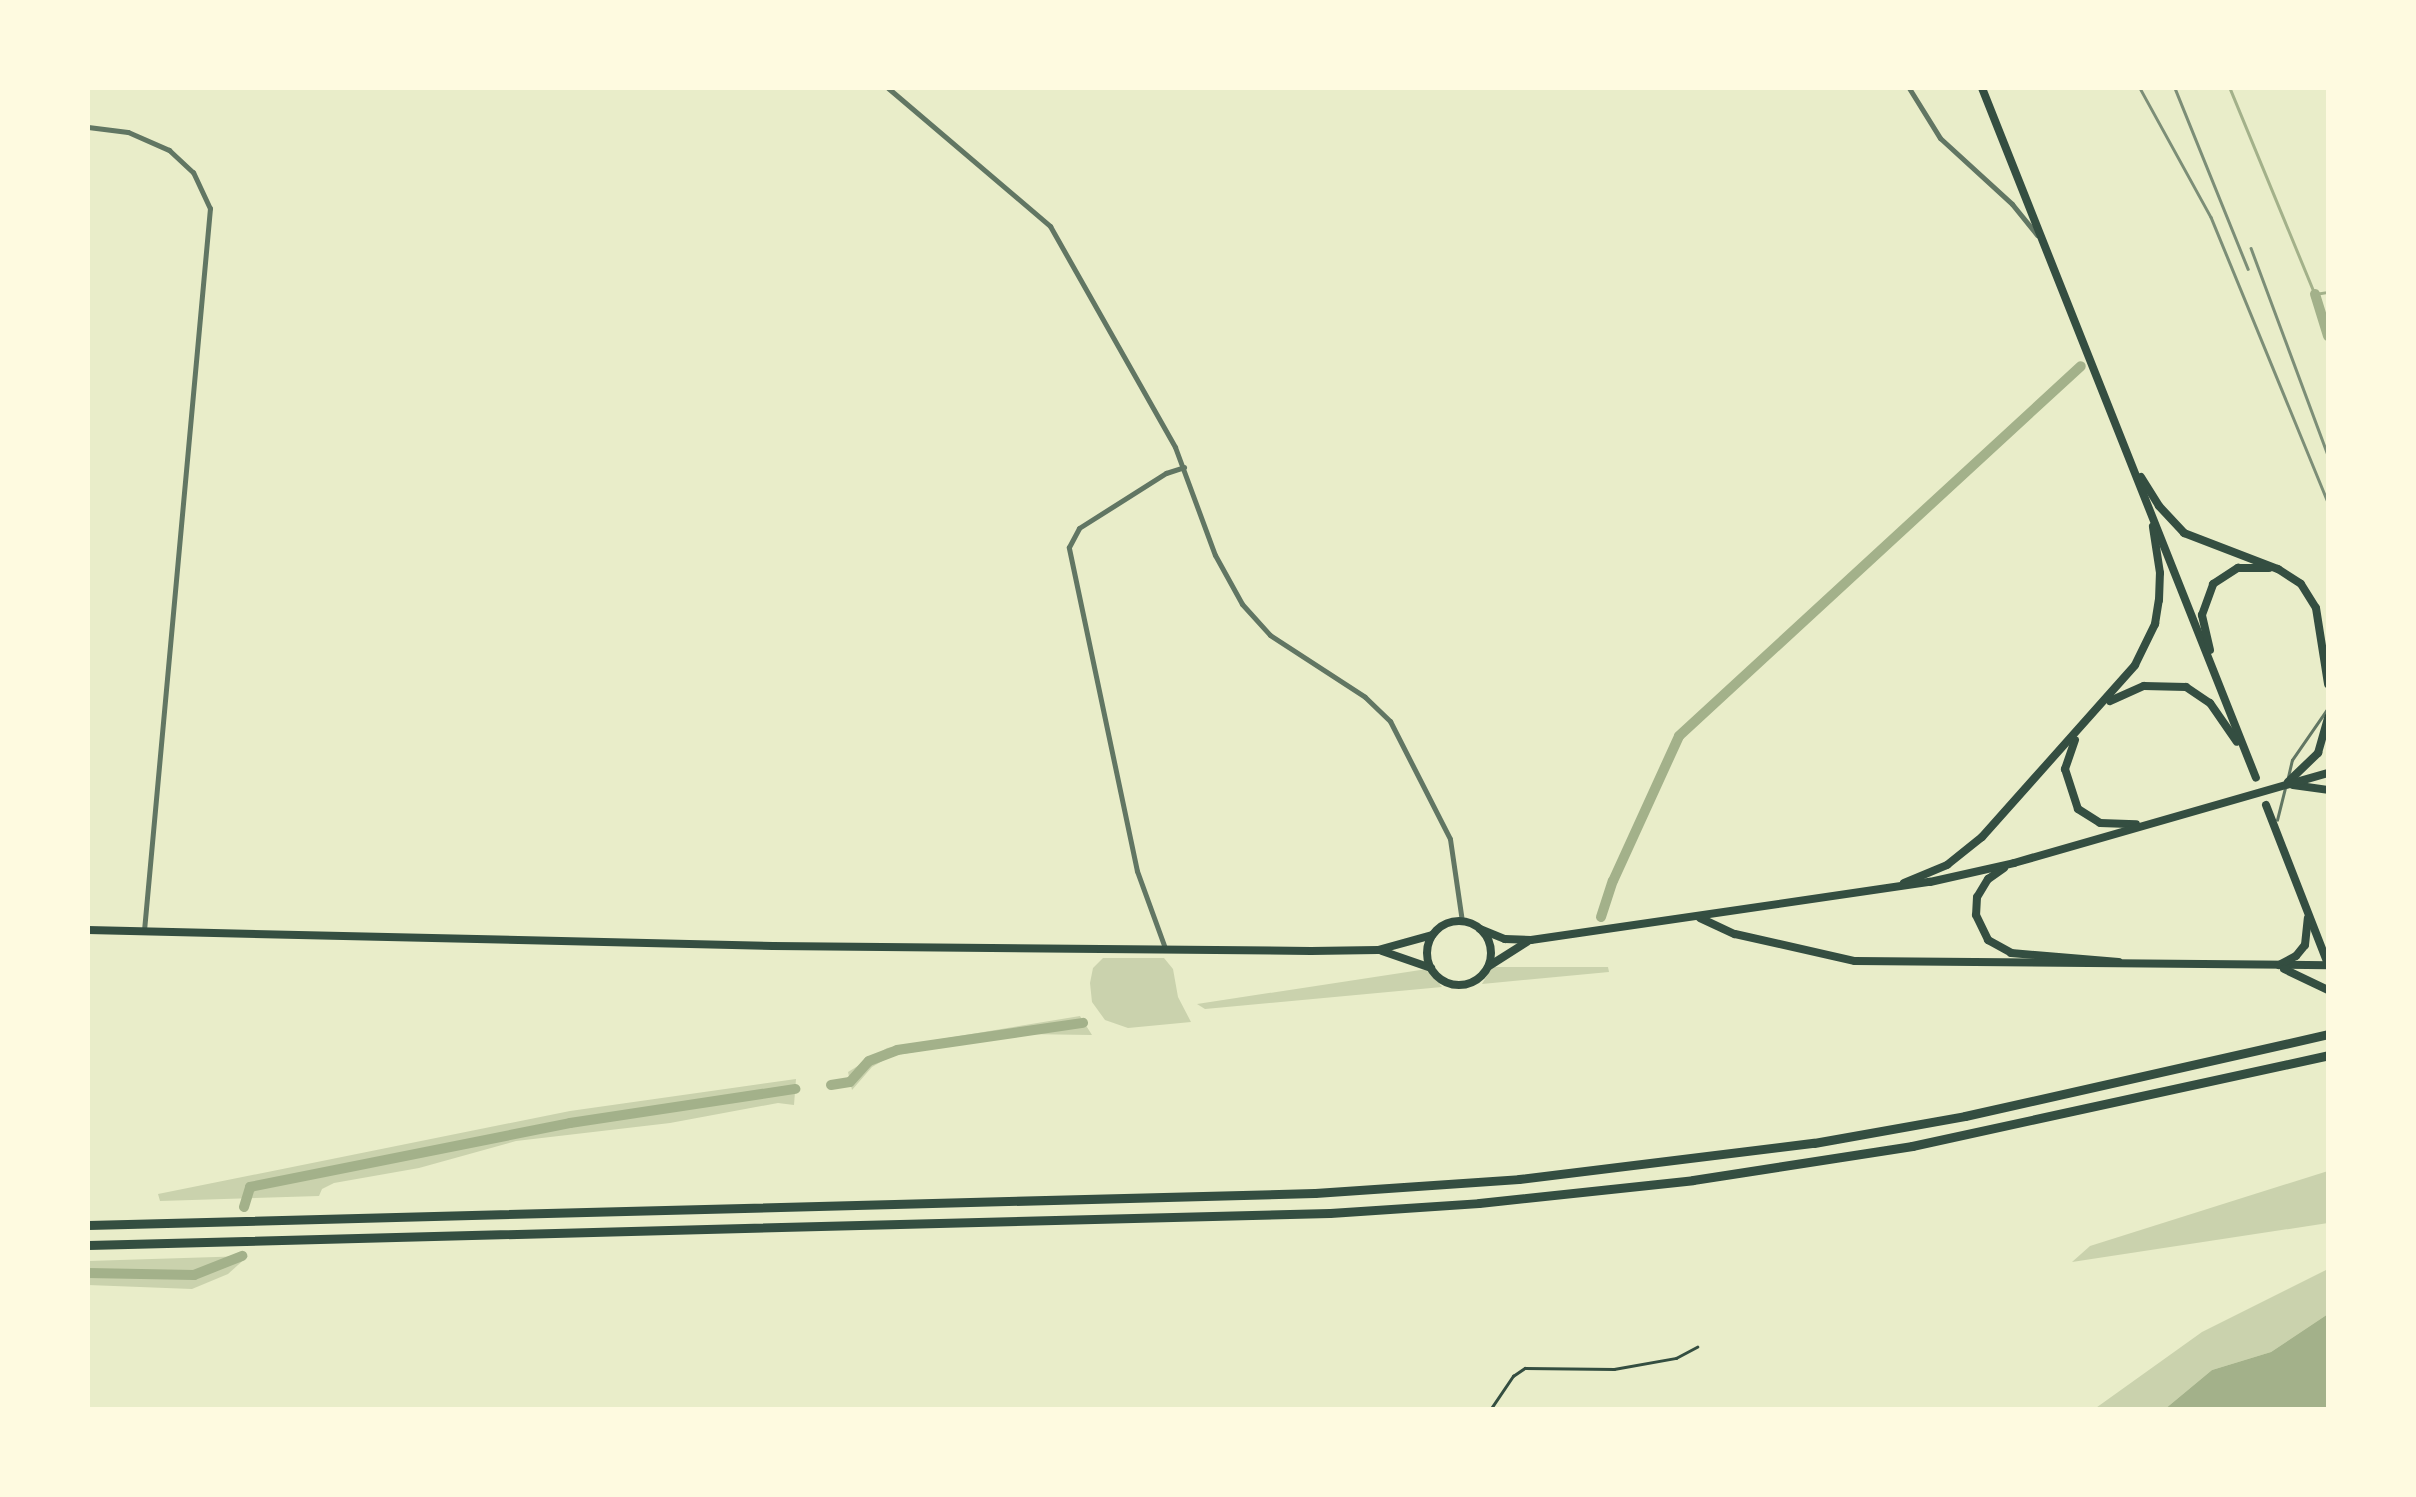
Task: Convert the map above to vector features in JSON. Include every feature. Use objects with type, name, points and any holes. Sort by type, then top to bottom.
[{"type":"highway","points":[[88,1225],[1316,1193],[1520,1179],[1697,1159],[1946,1120],[2328,1034]]},
{"type":"highway","points":[[88,1245],[1310,1214],[1466,1204],[1674,1182],[1893,1150],[2328,1055]]},
{"type":"main road","points":[[1982,88],[2256,778]]},
{"type":"main road","points":[[2130,458],[2159,506],[2184,533],[2278,569],[2301,584],[2316,608],[2328,684]]},
{"type":"main road","points":[[1883,890],[1926,875],[1967,852],[2080,732],[2136,665],[2154,624],[2160,573],[2149,508]]},
{"type":"main road","points":[[2219,683],[2202,616],[2207,592],[2219,578],[2238,568],[2278,569]]},
{"type":"main road","points":[[2106,703],[2144,686],[2186,687],[2210,702],[2248,760]]},
{"type":"main road","points":[[2284,785],[2318,753],[2328,716]]},
{"type":"main road","points":[[2080,732],[2065,770],[2078,808],[2087,817],[2112,826],[2165,821]]},
{"type":"main road","points":[[88,930],[755,946],[1378,950],[1432,935],[1448,922],[1462,921],[1505,939],[1532,940],[1883,890],[2014,862],[2328,773]]},
{"type":"main road","points":[[2284,785],[2328,790]]},
{"type":"main road","points":[[1698,917],[1735,934],[1855,961],[2328,965],[2266,805]]},
{"type":"main road","points":[[2014,862],[1988,880],[1977,897],[1976,915],[1988,940],[2011,952],[2081,956],[2128,964]]},
{"type":"main road","points":[[2275,966],[2296,956],[2305,945],[2308,910]]},
{"type":"main road","points":[[1480,929],[1490,944],[1487,968]]},
{"type":"main road","points":[[1432,935],[1427,955],[1431,968],[1440,978],[1459,984],[1472,982],[1532,940]]},
{"type":"main road","points":[[1378,950],[1431,968]]},
{"type":"main road","points":[[2275,966],[2310,977],[2328,990]]},
{"type":"street","points":[[888,88],[1050,226],[1184,467],[1220,566],[1255,620],[1270,635],[1365,696],[1390,722],[1450,839],[1462,921]]},
{"type":"street","points":[[1910,88],[1940,138],[2012,204],[2046,250]]},
{"type":"street","points":[[88,127],[128,132],[168,150],[193,172],[210,208],[144,931]]},
{"type":"street","points":[[1165,948],[1141,888],[1069,547],[1079,528],[1166,473],[1184,467]]},
{"type":"lane","points":[[2275,827],[2292,760],[2328,708]]},
{"type":"path","points":[[1490,1410],[1513,1376],[1524,1368],[1614,1369],[1676,1358],[1698,1347]]},
{"type":"shaded area","points":[[1103,958],[1164,958],[1173,969],[1178,997],[1191,1022],[1128,1028],[1105,1020],[1092,1002],[1090,983],[1093,968]]},
{"type":"shaded area","points":[[1492,967],[1608,967],[1609,972],[1482,984]]},
{"type":"shaded area","points":[[1427,969],[1442,987],[1205,1009],[1197,1004]]},
{"type":"shaded area","points":[[1080,1016],[1092,1035],[1023,1034],[891,1056],[872,1067],[852,1090],[848,1072],[887,1048]]},
{"type":"shaded area","points":[[796,1079],[794,1105],[778,1103],[670,1123],[516,1141],[419,1168],[334,1183],[322,1189],[319,1196],[160,1201],[158,1194],[570,1111]]},
{"type":"shaded area","points":[[2328,1171],[2328,1223],[2072,1262],[2090,1246]]},
{"type":"shaded area","points":[[248,1256],[228,1274],[192,1289],[88,1285],[88,1261]]},
{"type":"shaded area","points":[[2328,1269],[2328,1314],[2271,1352],[2212,1370],[2165,1409],[2093,1410],[2202,1332]]},
{"type":"shaded area","points":[[2328,1314],[2328,1409],[2165,1409],[2212,1370],[2271,1352]]},
{"type":"waterway","points":[[2230,88],[2315,294],[2328,292]]},
{"type":"waterway","points":[[2315,294],[2328,336]]},
{"type":"waterway","points":[[1601,917],[1613,881],[1679,736],[2081,366]]},
{"type":"waterway","points":[[831,1085],[850,1082],[869,1061],[897,1050],[1083,1023]]},
{"type":"waterway","points":[[244,1207],[250,1187],[570,1123],[795,1089]]},
{"type":"waterway","points":[[88,1273],[194,1275],[242,1256]]},
{"type":"railway","points":[[2140,88],[2211,217],[2328,502]]},
{"type":"railway","points":[[2175,88],[2248,269]]},
{"type":"railway","points":[[2251,248],[2328,455]]}]
